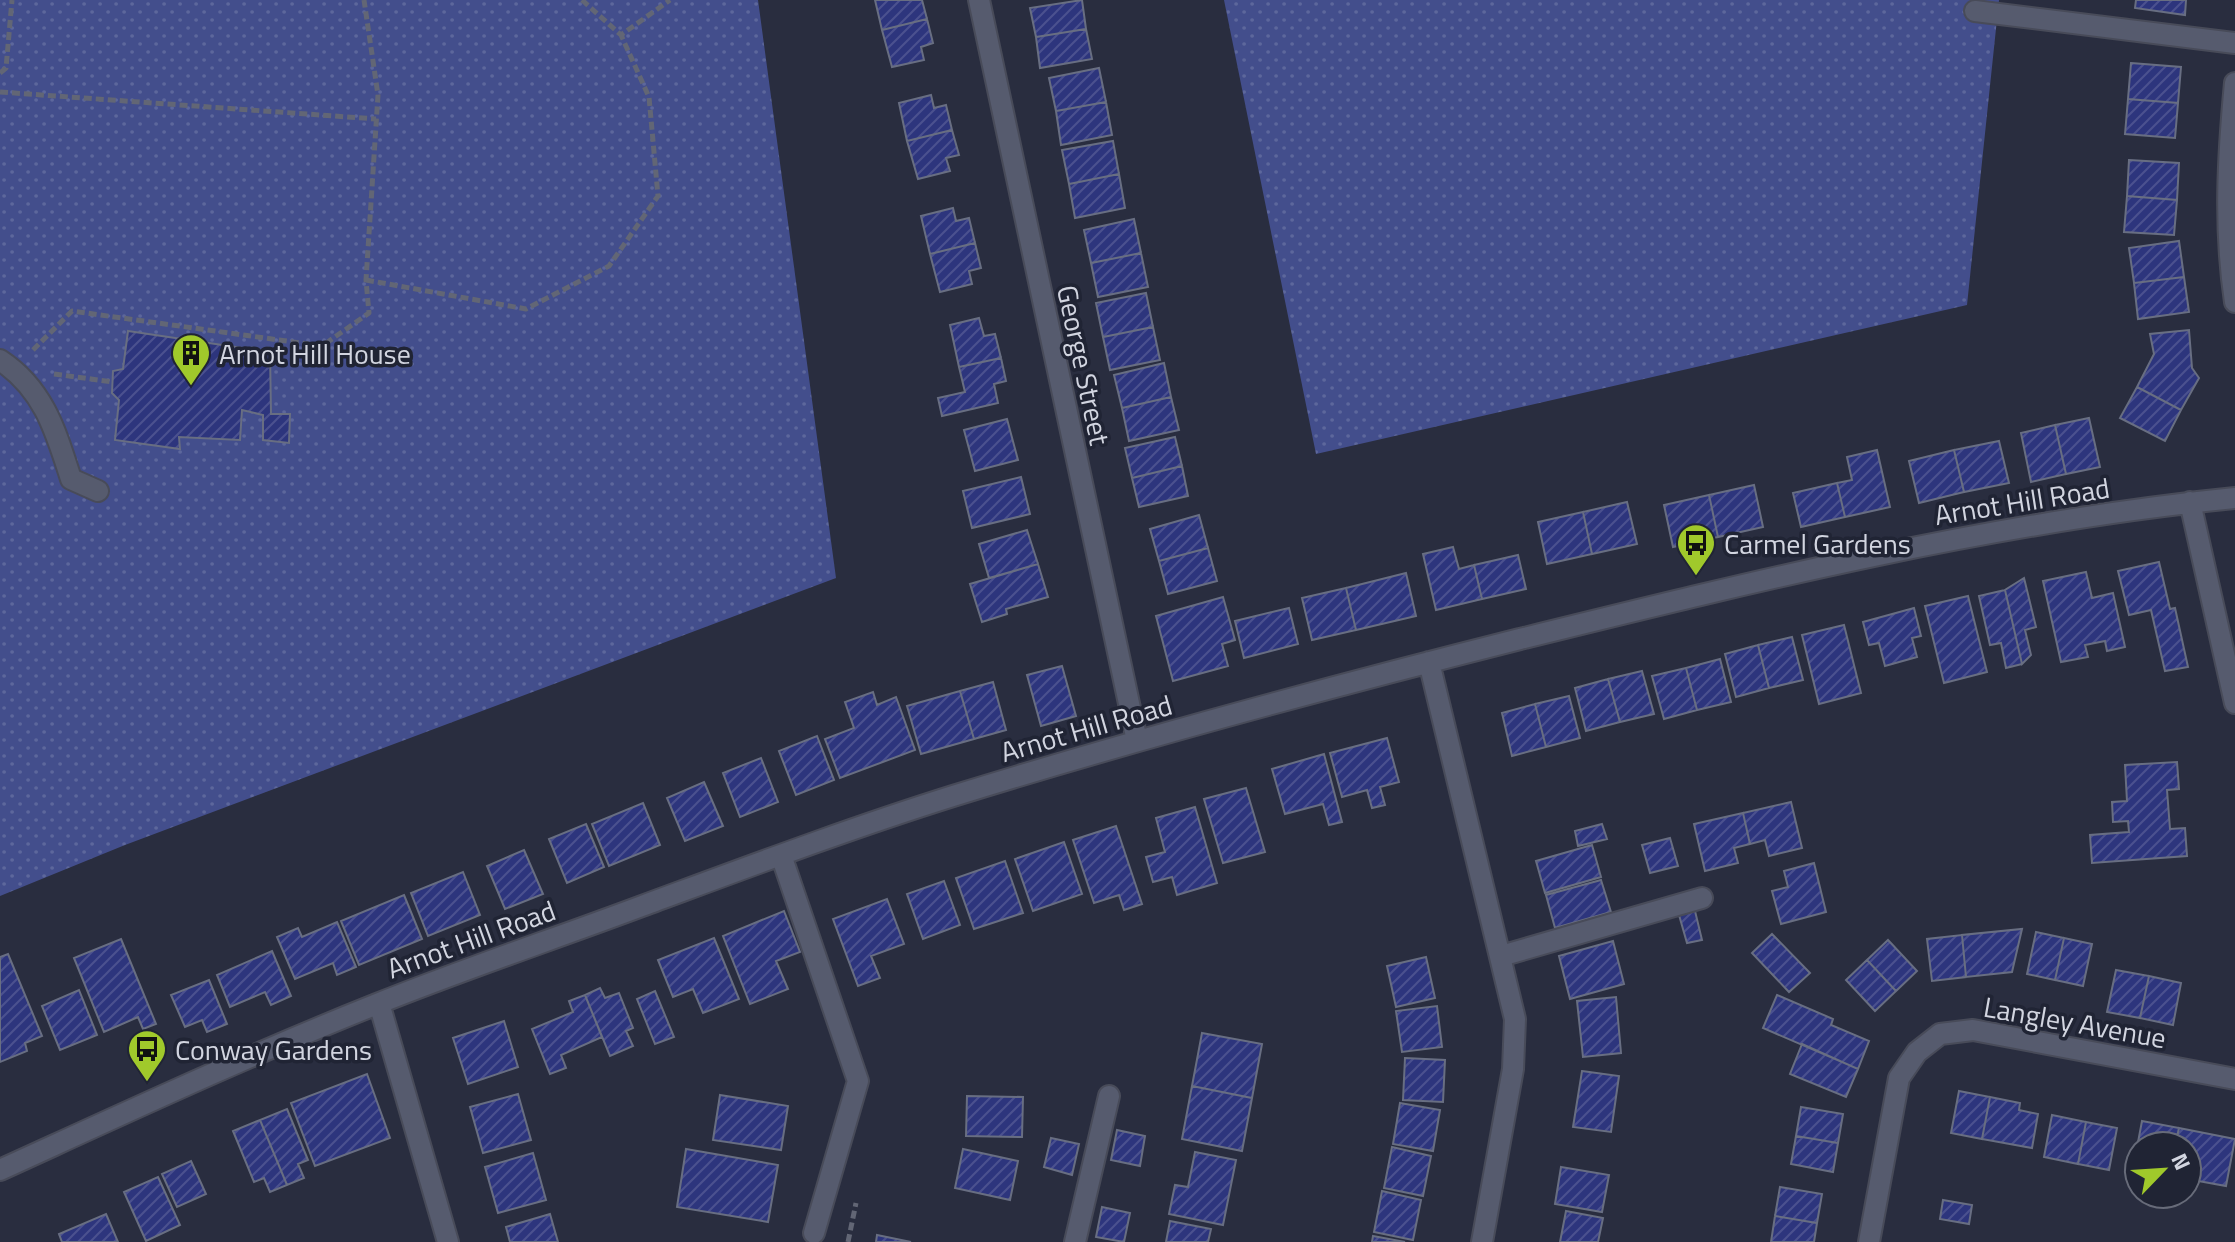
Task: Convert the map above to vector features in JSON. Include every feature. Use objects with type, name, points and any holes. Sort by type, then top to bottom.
[{"type":"street","name":"George Street","points":[[979,0],[1137,741]]},
{"type":"street","points":[[1975,11],[2235,43]]},
{"type":"street","points":[[2235,83],[2226,212],[2235,302]]},
{"type":"street","points":[[7,364],[41,400],[71,479],[98,491]]},
{"type":"street","name":"Arnot Hill Road","points":[[0,1170],[189,1082],[379,1003],[948,797],[1137,741],[1429,662],[1732,586],[1941,542],[2190,502],[2235,498]]},
{"type":"street","points":[[2190,502],[2235,703]]},
{"type":"street","points":[[1429,662],[1515,1019],[1513,1069],[1482,1242]]},
{"type":"street","points":[[781,855],[858,1081],[814,1233]]},
{"type":"street","points":[[1501,956],[1702,898]]},
{"type":"street","points":[[379,1003],[448,1242]]},
{"type":"street","name":"Langley Avenue","points":[[1869,1242],[1899,1078],[1917,1052],[1940,1034],[1973,1030],[2235,1079]]},
{"type":"street","points":[[1075,1242],[1109,1096]]},
{"type":"path","points":[[0,73],[6,68],[12,0]]},
{"type":"path","points":[[7,364],[72,311],[322,346],[369,313],[366,280],[378,95],[364,0]]},
{"type":"path","points":[[366,280],[526,309],[609,266],[658,196],[649,97],[621,35],[582,0]]},
{"type":"path","points":[[621,35],[670,0]]},
{"type":"path","points":[[0,92],[376,119]]},
{"type":"path","points":[[7,364],[113,382]]},
{"type":"shaded area","points":[[0,0],[758,0],[836,578],[125,845],[0,896]]},
{"type":"shaded area","points":[[1224,0],[1999,0],[1967,305],[1316,454]]},
{"type":"building","points":[[875,0],[922,0],[927,19],[882,30]]},
{"type":"building","points":[[1082,0],[1086,29],[1036,37],[1030,8]]},
{"type":"building","points":[[2136,0],[2186,0],[2185,15],[2135,8]]},
{"type":"building","points":[[927,19],[933,43],[921,47],[924,60],[892,67],[882,30]]},
{"type":"building","points":[[1086,29],[1092,59],[1040,68],[1036,37]]},
{"type":"building","points":[[2131,63],[2181,67],[2178,103],[2128,99]]},
{"type":"building","points":[[1099,68],[1106,102],[1056,111],[1049,78]]},
{"type":"building","points":[[931,95],[934,108],[946,105],[952,130],[907,141],[899,103]]},
{"type":"building","points":[[2128,99],[2178,103],[2175,138],[2125,134]]},
{"type":"building","points":[[1106,102],[1112,135],[1061,145],[1056,111]]},
{"type":"building","points":[[952,130],[959,155],[946,158],[950,171],[918,179],[907,141]]},
{"type":"building","points":[[1113,141],[1119,174],[1069,184],[1062,150]]},
{"type":"building","points":[[2129,160],[2179,163],[2177,200],[2127,196]]},
{"type":"building","points":[[1119,174],[1125,208],[1075,218],[1069,184]]},
{"type":"building","points":[[2127,196],[2177,200],[2174,235],[2124,232]]},
{"type":"building","points":[[953,208],[956,221],[969,218],[975,243],[930,254],[921,216]]},
{"type":"building","points":[[1134,219],[1141,253],[1091,263],[1084,230]]},
{"type":"building","points":[[2179,241],[2184,277],[2134,283],[2129,248]]},
{"type":"building","points":[[975,243],[981,268],[969,271],[972,284],[940,292],[930,254]]},
{"type":"building","points":[[1141,253],[1148,287],[1098,297],[1091,263]]},
{"type":"building","points":[[2184,277],[2189,312],[2138,319],[2134,283]]},
{"type":"building","points":[[1146,293],[1153,327],[1103,337],[1096,303]]},
{"type":"building","points":[[979,318],[984,336],[995,334],[1001,358],[959,367],[950,325]]},
{"type":"building","points":[[1153,327],[1160,360],[1110,370],[1103,337]]},
{"type":"building","points":[[2189,330],[2192,368],[2199,378],[2181,410],[2137,387],[2154,354],[2150,334]]},
{"type":"building","name":"Arnot Hill House","points":[[128,331],[270,352],[271,414],[290,414],[289,443],[263,440],[263,415],[242,410],[240,440],[179,437],[180,449],[115,440],[119,400],[112,393],[113,371],[123,369]]},
{"type":"building","points":[[1001,358],[1006,381],[994,384],[998,403],[942,416],[938,398],[965,392],[959,367]]},
{"type":"building","points":[[1164,363],[1171,397],[1122,408],[1114,375]]},
{"type":"building","points":[[2137,387],[2181,410],[2165,441],[2120,418]]},
{"type":"building","points":[[1171,397],[1179,430],[1129,441],[1122,408]]},
{"type":"building","points":[[2089,418],[2100,467],[2066,474],[2055,425]]},
{"type":"building","points":[[1007,419],[1018,460],[975,471],[964,430]]},
{"type":"building","points":[[2055,425],[2066,474],[2031,482],[2021,433]]},
{"type":"building","points":[[1175,437],[1182,466],[1132,478],[1125,448]]},
{"type":"building","points":[[1999,441],[2009,483],[1964,492],[1954,450]]},
{"type":"building","points":[[1877,450],[1890,507],[1845,517],[1837,483],[1852,480],[1847,457]]},
{"type":"building","points":[[1954,450],[1964,492],[1919,503],[1909,461]]},
{"type":"building","points":[[1182,466],[1188,496],[1139,507],[1132,478]]},
{"type":"building","points":[[1021,477],[1030,514],[972,528],[963,491]]},
{"type":"building","points":[[1837,483],[1845,517],[1801,527],[1793,493]]},
{"type":"building","points":[[1754,485],[1763,527],[1718,537],[1709,495]]},
{"type":"building","points":[[1709,495],[1718,537],[1673,547],[1664,505]]},
{"type":"building","points":[[1627,502],[1637,544],[1592,554],[1583,512]]},
{"type":"building","points":[[1583,512],[1592,554],[1547,564],[1538,522]]},
{"type":"building","points":[[1199,515],[1208,548],[1159,561],[1150,529]]},
{"type":"building","points":[[1027,530],[1038,564],[989,578],[979,544]]},
{"type":"building","points":[[1453,547],[1459,569],[1474,565],[1482,599],[1436,610],[1423,554]]},
{"type":"building","points":[[1208,548],[1217,581],[1168,594],[1159,561]]},
{"type":"building","points":[[1518,555],[1526,589],[1482,599],[1474,565]]},
{"type":"building","points":[[2159,562],[2170,609],[2175,608],[2188,667],[2165,671],[2151,610],[2129,615],[2118,571]]},
{"type":"building","points":[[1038,564],[1048,597],[1006,609],[1007,614],[982,622],[970,584]]},
{"type":"building","points":[[2086,572],[2092,598],[2113,593],[2125,647],[2107,651],[2105,641],[2085,645],[2088,657],[2061,662],[2043,581]]},
{"type":"building","points":[[1406,573],[1416,616],[1356,630],[1346,588]]},
{"type":"building","points":[[2024,578],[2036,627],[2025,630],[2031,655],[2022,664],[2005,590]]},
{"type":"building","points":[[1346,588],[1356,630],[1312,640],[1302,598]]},
{"type":"building","points":[[2005,590],[2022,664],[2006,668],[2001,643],[1990,645],[1979,596]]},
{"type":"building","points":[[1968,596],[1987,672],[1944,683],[1925,606]]},
{"type":"building","points":[[1223,597],[1235,640],[1222,644],[1228,666],[1173,681],[1156,616]]},
{"type":"building","points":[[1289,608],[1298,644],[1244,658],[1235,621]]},
{"type":"building","points":[[1914,608],[1921,636],[1912,638],[1917,657],[1885,666],[1879,643],[1869,645],[1863,622]]},
{"type":"building","points":[[1844,625],[1861,693],[1819,704],[1802,635]]},
{"type":"building","points":[[1792,637],[1803,680],[1769,688],[1758,645]]},
{"type":"building","points":[[1758,645],[1769,688],[1736,697],[1725,654]]},
{"type":"building","points":[[1720,659],[1731,702],[1697,710],[1686,668]]},
{"type":"building","points":[[1062,666],[1076,716],[1041,726],[1027,675]]},
{"type":"building","points":[[1686,668],[1697,710],[1664,719],[1652,676]]},
{"type":"building","points":[[1642,671],[1654,714],[1620,722],[1608,679]]},
{"type":"building","points":[[1608,679],[1620,722],[1586,731],[1575,688]]},
{"type":"building","points":[[993,682],[1006,730],[974,739],[960,691]]},
{"type":"building","points":[[960,691],[974,739],[921,754],[907,706]]},
{"type":"building","points":[[873,692],[877,705],[896,697],[915,750],[840,778],[825,739],[854,728],[845,702]]},
{"type":"building","points":[[1569,696],[1580,738],[1546,747],[1535,704]]},
{"type":"building","points":[[1535,704],[1546,747],[1512,756],[1502,713]]},
{"type":"building","points":[[817,736],[834,780],[796,795],[779,751]]},
{"type":"building","points":[[1387,738],[1399,782],[1380,787],[1385,805],[1372,808],[1367,790],[1342,797],[1330,753]]},
{"type":"building","points":[[1324,754],[1342,822],[1329,825],[1323,804],[1285,814],[1272,769]]},
{"type":"building","points":[[761,758],[778,802],[740,817],[723,773]]},
{"type":"building","points":[[2177,762],[2179,789],[2167,790],[2170,829],[2185,828],[2187,856],[2092,863],[2090,835],[2129,832],[2128,821],[2113,822],[2112,802],[2127,801],[2125,765]]},
{"type":"building","points":[[704,782],[723,826],[685,841],[667,798]]},
{"type":"building","points":[[1246,788],[1265,852],[1223,863],[1204,799]]},
{"type":"building","points":[[1791,802],[1802,848],[1769,856],[1765,840],[1750,844],[1743,813]]},
{"type":"building","points":[[643,803],[660,845],[609,866],[592,824]]},
{"type":"building","points":[[1195,807],[1217,883],[1177,895],[1172,877],[1153,882],[1146,857],[1165,852],[1156,818]]},
{"type":"building","points":[[1743,813],[1750,844],[1734,848],[1738,863],[1705,871],[1694,824]]},
{"type":"building","points":[[586,824],[604,867],[567,883],[549,839]]},
{"type":"building","points":[[1602,824],[1607,839],[1578,846],[1575,831]]},
{"type":"building","points":[[1116,826],[1142,904],[1124,910],[1119,895],[1094,903],[1073,840]]},
{"type":"building","points":[[1670,838],[1678,866],[1650,873],[1642,845]]},
{"type":"building","points":[[1064,842],[1082,894],[1033,911],[1015,859]]},
{"type":"building","points":[[1592,845],[1601,877],[1545,893],[1536,861]]},
{"type":"building","points":[[524,850],[543,894],[505,909],[487,866]]},
{"type":"building","points":[[1005,861],[1023,913],[974,929],[956,878]]},
{"type":"building","points":[[1814,863],[1826,912],[1781,924],[1772,891],[1788,887],[1784,871]]},
{"type":"building","points":[[463,872],[480,915],[428,936],[411,893]]},
{"type":"building","points":[[1601,880],[1611,912],[1555,928],[1546,895]]},
{"type":"building","points":[[944,881],[960,925],[923,939],[907,894]]},
{"type":"building","points":[[404,895],[422,939],[359,965],[341,921]]},
{"type":"building","points":[[887,899],[904,944],[871,956],[880,978],[858,986],[833,919]]},
{"type":"building","points":[[784,911],[800,952],[776,961],[788,989],[750,1004],[723,936]]},
{"type":"building","points":[[1695,911],[1702,940],[1687,943],[1679,915]]},
{"type":"building","points":[[337,922],[356,967],[337,975],[333,963],[295,979],[277,937],[298,928],[302,937]]},
{"type":"building","points":[[2022,929],[2012,972],[1966,977],[1962,935]]},
{"type":"building","points":[[2036,932],[2064,938],[2055,980],[2027,974]]},
{"type":"building","points":[[1772,934],[1810,973],[1789,992],[1752,953]]},
{"type":"building","points":[[1962,935],[1966,977],[1932,981],[1927,939]]},
{"type":"building","points":[[714,938],[739,999],[703,1013],[693,989],[673,997],[658,960]]},
{"type":"building","points":[[2064,938],[2092,944],[2083,986],[2055,980]]},
{"type":"building","points":[[121,939],[156,1024],[143,1029],[138,1017],[104,1032],[74,958]]},
{"type":"building","points":[[1888,940],[1917,971],[1896,991],[1867,960]]},
{"type":"building","points":[[1613,941],[1624,984],[1570,999],[1559,956]]},
{"type":"building","points":[[272,951],[291,996],[271,1005],[265,992],[230,1007],[217,975]]},
{"type":"building","points":[[8,954],[42,1036],[25,1043],[27,1051],[0,1062],[0,957]]},
{"type":"building","points":[[1426,957],[1435,998],[1396,1007],[1387,966]]},
{"type":"building","points":[[1867,960],[1896,991],[1875,1011],[1846,980]]},
{"type":"building","points":[[2116,970],[2149,976],[2140,1018],[2107,1012]]},
{"type":"building","points":[[2149,976],[2181,983],[2173,1025],[2140,1018]]},
{"type":"building","points":[[209,980],[227,1024],[207,1032],[202,1020],[185,1027],[171,995]]},
{"type":"building","points":[[600,988],[605,998],[619,993],[633,1028],[626,1031],[633,1046],[610,1056],[585,995]]},
{"type":"building","points":[[79,990],[97,1035],[60,1050],[42,1006]]},
{"type":"building","points":[[655,991],[674,1037],[655,1044],[637,999]]},
{"type":"building","points":[[585,995],[602,1037],[561,1055],[566,1068],[550,1074],[532,1029],[573,1012],[569,1001]]},
{"type":"building","points":[[1777,995],[1833,1019],[1831,1025],[1869,1041],[1858,1069],[1763,1028]]},
{"type":"building","points":[[1616,997],[1621,1053],[1583,1057],[1577,1001]]},
{"type":"building","points":[[1437,1006],[1442,1047],[1402,1052],[1396,1011]]},
{"type":"building","points":[[504,1021],[518,1067],[468,1084],[453,1038]]},
{"type":"building","points":[[1202,1033],[1262,1044],[1252,1098],[1192,1086]]},
{"type":"building","points":[[1802,1044],[1858,1069],[1846,1097],[1790,1074]]},
{"type":"building","points":[[1405,1058],[1445,1060],[1443,1102],[1403,1100]]},
{"type":"building","points":[[1582,1071],[1619,1076],[1611,1132],[1573,1127]]},
{"type":"building","points":[[367,1074],[390,1138],[315,1166],[291,1103]]},
{"type":"building","points":[[1192,1086],[1252,1098],[1242,1151],[1182,1139]]},
{"type":"building","points":[[1959,1091],[1990,1097],[1982,1139],[1951,1133]]},
{"type":"building","points":[[518,1094],[531,1140],[483,1153],[470,1107]]},
{"type":"building","points":[[720,1095],[788,1106],[781,1150],[713,1140]]},
{"type":"building","points":[[967,1096],[1023,1097],[1022,1137],[966,1136]]},
{"type":"building","points":[[1990,1097],[2020,1103],[2019,1110],[2038,1114],[2032,1148],[1982,1139]]},
{"type":"building","points":[[1400,1103],[1440,1110],[1433,1151],[1393,1144]]},
{"type":"building","points":[[1801,1107],[1843,1114],[1838,1143],[1796,1136]]},
{"type":"building","points":[[287,1109],[308,1160],[298,1164],[304,1178],[287,1185],[260,1120]]},
{"type":"building","points":[[2052,1115],[2086,1122],[2078,1164],[2044,1157]]},
{"type":"building","points":[[260,1120],[287,1185],[270,1192],[264,1178],[254,1182],[233,1131]]},
{"type":"building","points":[[2142,1121],[2179,1128],[2179,1130],[2140,1130]]},
{"type":"building","points":[[2086,1122],[2117,1128],[2109,1170],[2078,1164]]},
{"type":"building","points":[[1117,1130],[1145,1136],[1140,1166],[1111,1160]]},
{"type":"building","points":[[2203,1133],[2235,1139],[2226,1186],[2203,1182]]},
{"type":"building","points":[[1796,1136],[1838,1143],[1833,1172],[1791,1164]]},
{"type":"building","points":[[1051,1138],[1079,1144],[1072,1175],[1044,1167]]},
{"type":"building","points":[[1392,1147],[1431,1156],[1423,1196],[1384,1188]]},
{"type":"building","points":[[686,1149],[778,1165],[768,1222],[677,1207]]},
{"type":"building","points":[[963,1149],[1018,1161],[1010,1200],[955,1188]]},
{"type":"building","points":[[1195,1152],[1236,1160],[1223,1225],[1169,1214],[1175,1185],[1188,1187]]},
{"type":"building","points":[[533,1153],[546,1200],[498,1213],[485,1167]]},
{"type":"building","points":[[191,1161],[206,1194],[177,1207],[162,1174]]},
{"type":"building","points":[[1561,1167],[1609,1175],[1602,1212],[1555,1204]]},
{"type":"building","points":[[158,1177],[180,1225],[146,1241],[124,1192]]},
{"type":"building","points":[[1780,1187],[1822,1194],[1817,1223],[1775,1216]]},
{"type":"building","points":[[1382,1191],[1421,1200],[1413,1240],[1374,1232]]},
{"type":"building","points":[[1943,1200],[1972,1205],[1969,1224],[1940,1219]]},
{"type":"building","points":[[1102,1207],[1130,1213],[1124,1242],[1096,1237]]},
{"type":"building","points":[[1566,1211],[1603,1218],[1598,1242],[1560,1242]]},
{"type":"building","points":[[106,1214],[118,1242],[62,1242],[59,1234]]},
{"type":"building","points":[[550,1214],[558,1242],[510,1242],[506,1227]]},
{"type":"building","points":[[1775,1216],[1817,1223],[1814,1242],[1771,1242]]},
{"type":"building","points":[[1170,1221],[1211,1229],[1208,1242],[1166,1242]]},
{"type":"building","points":[[877,1235],[911,1242],[876,1242]]},
{"type":"building","points":[[1373,1236],[1405,1242],[1372,1242]]},
{"type":"place","name":"Arnot Hill House","points":[[191,387]]},
{"type":"place","name":"Carmel Gardens","points":[[1696,577]]},
{"type":"place","name":"Conway Gardens","points":[[147,1083]]}]
